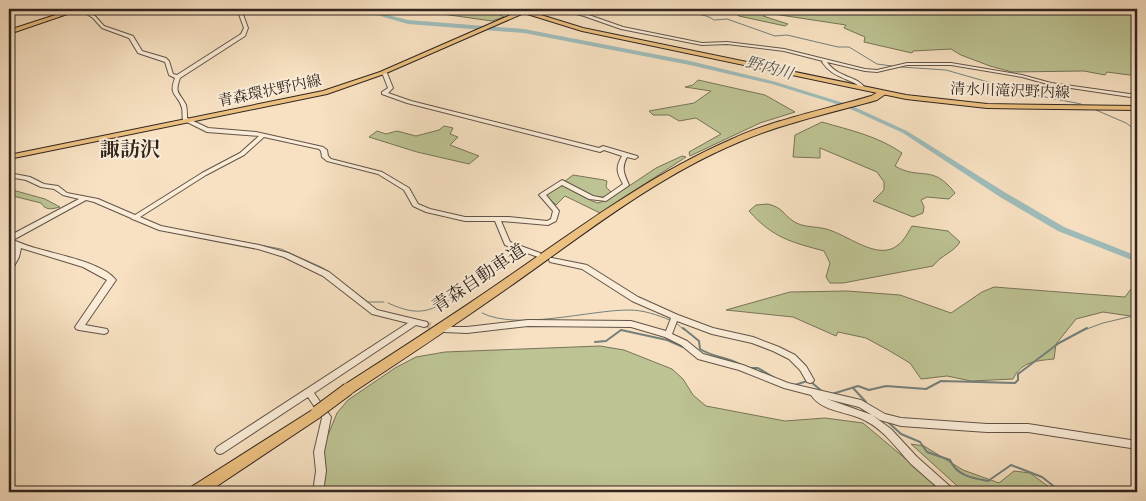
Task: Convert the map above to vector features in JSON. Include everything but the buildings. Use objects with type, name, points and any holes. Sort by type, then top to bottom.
[{"type":"highway","points":[[9,31],[51,12],[74,9]]},
{"type":"highway","points":[[9,31],[80,9]]},
{"type":"highway","name":"青森自動車道","points":[[196,492],[658,180],[716,148],[794,118],[860,102],[877,97],[883,93]]},
{"type":"main road","name":"青森環状野内線","points":[[9,157],[302,99],[382,73],[526,10]]},
{"type":"main road","points":[[526,10],[582,29],[883,93]]},
{"type":"main road","name":"清水川滝沢野内線","points":[[883,93],[987,106],[1137,108]]},
{"type":"street","points":[[51,12],[60,9]]},
{"type":"street","points":[[80,9],[94,17],[103,27],[131,37],[140,52],[164,60],[167,62],[171,75],[178,77]]},
{"type":"street","points":[[239,9],[246,28],[243,35],[178,77],[175,83],[176,97],[184,107],[185,119],[215,132],[262,136],[321,148],[324,150],[325,157],[329,160],[377,172],[407,189],[415,205],[428,211],[465,219],[497,219],[545,224],[551,222],[556,211],[542,195],[562,182],[595,200],[608,198],[626,185],[618,173],[618,168],[625,155]]},
{"type":"street","points":[[559,9],[585,15],[622,28],[665,37],[702,44],[726,43],[784,50],[870,71],[907,64],[960,65],[1022,76],[1051,84],[1137,97]]},
{"type":"street","points":[[826,60],[824,62],[829,68],[843,78],[860,83],[863,88]]},
{"type":"street","points":[[382,73],[385,74],[391,88],[384,93],[397,98],[558,140],[600,150],[603,148],[635,157]]},
{"type":"street","points":[[134,218],[204,174],[246,152],[262,136]]},
{"type":"street","points":[[9,175],[56,188],[65,194],[108,204],[134,218],[166,230],[259,247],[286,255],[326,274],[375,312],[424,324]]},
{"type":"street","points":[[84,199],[9,240],[18,246],[69,258],[112,280],[79,327],[104,331]]},
{"type":"street","points":[[497,219],[507,243],[538,255]]},
{"type":"street","points":[[9,268],[16,257],[18,246]]},
{"type":"street","points":[[552,260],[584,267],[635,299],[674,320],[753,340],[776,349],[792,357],[803,368],[810,380]]},
{"type":"street","points":[[668,335],[674,320]]},
{"type":"street","points":[[220,450],[415,322]]},
{"type":"street","points":[[447,330],[467,330],[528,323],[631,324],[668,335],[701,357],[740,367],[777,383],[861,404],[883,417],[917,425],[1028,428],[1137,445]]},
{"type":"street","points":[[309,392],[327,416],[319,452],[322,471],[318,492]]},
{"type":"street","points":[[812,393],[826,403],[869,418],[888,432],[914,460],[950,492]]},
{"type":"green space","points":[[407,9],[440,9],[465,14],[496,13],[504,17],[492,21]]},
{"type":"green space","points":[[731,9],[1137,9],[1137,76],[1107,72],[1105,75],[1084,71],[1012,72],[990,66],[961,55],[951,49],[913,51],[912,53],[864,42],[865,37],[844,28],[846,25],[767,13],[763,16],[788,24],[785,26],[739,16]]},
{"type":"green space","points":[[698,80],[765,95],[795,112],[760,123],[690,156],[689,152],[721,134],[696,118],[679,121],[669,115],[653,115],[649,111],[694,103],[711,91],[685,87],[693,85]]},
{"type":"green space","points":[[822,122],[863,134],[893,147],[902,153],[895,166],[939,178],[955,193],[949,199],[927,197],[921,200],[924,207],[923,213],[913,217],[873,201],[884,190],[884,182],[877,172],[820,148],[820,158],[793,157],[795,135]]},
{"type":"green space","points":[[444,126],[453,128],[450,134],[458,137],[450,145],[479,156],[469,164],[417,152],[369,137],[377,131],[386,134],[397,131],[416,136],[439,130]]},
{"type":"green space","points":[[682,156],[686,157],[600,213],[565,196],[556,205],[545,195],[563,185],[598,203],[608,200],[656,168]]},
{"type":"green space","points":[[573,175],[607,181],[606,187],[612,193],[600,197],[588,194],[565,181]]},
{"type":"green space","points":[[9,189],[45,199],[60,207],[47,208],[41,203],[9,195]]},
{"type":"green space","points":[[768,204],[780,209],[797,223],[826,229],[872,249],[890,249],[898,245],[912,226],[948,231],[960,242],[933,266],[843,283],[830,283],[826,277],[830,263],[824,251],[783,238],[766,227],[749,211],[756,205]]},
{"type":"green space","points":[[1137,281],[1137,317],[1103,312],[1076,319],[1056,344],[1054,359],[1035,361],[1025,365],[1013,379],[971,381],[947,376],[921,379],[910,363],[866,338],[838,332],[836,336],[793,317],[726,310],[790,292],[847,291],[900,295],[951,313],[982,292],[994,287],[1125,297]]},
{"type":"green space","points":[[600,346],[624,350],[672,369],[683,379],[693,395],[706,406],[785,421],[825,418],[863,423],[945,492],[320,492],[322,450],[337,413],[348,400],[395,368],[416,357],[445,352]]},
{"type":"green space","points":[[911,444],[924,446],[963,470],[999,483],[1014,471],[1030,473],[1056,492],[964,492]]},
{"type":"waterway","name":"野内川","points":[[359,9],[408,22],[524,31],[690,63],[774,83],[848,106],[905,132],[1003,195],[1061,229],[1137,259]]},
{"type":"waterway","points":[[679,9],[714,20],[727,19],[775,36],[787,35],[838,47],[849,47],[877,64],[892,66]]},
{"type":"waterway","points":[[901,67],[946,70],[1030,94],[1081,104]]},
{"type":"waterway","points":[[1096,110],[1126,123],[1137,131]]},
{"type":"waterway","points":[[191,232],[281,249],[323,268],[368,302],[384,302]]},
{"type":"waterway","points":[[388,303],[399,308],[417,311],[440,305],[459,294],[464,298]]},
{"type":"waterway","points":[[482,313],[497,318],[534,320],[635,310],[670,320]]},
{"type":"waterway","points":[[1084,330],[1103,323],[1137,315]]},
{"type":"waterway","points":[[676,323],[684,330]]},
{"type":"waterway","points":[[683,328],[699,341],[700,349],[743,366]]},
{"type":"waterway","points":[[832,394],[858,386],[869,390],[886,386],[926,389],[941,381],[1015,383],[1018,380],[1018,374],[1059,343],[1087,328]]},
{"type":"waterway","points":[[595,342],[606,341],[621,330],[667,340],[683,347]]},
{"type":"waterway","points":[[749,368],[758,368],[775,378]]},
{"type":"waterway","points":[[795,385],[807,381]]},
{"type":"waterway","points":[[811,382],[823,392]]},
{"type":"waterway","points":[[853,388],[866,402]]},
{"type":"waterway","points":[[888,422],[901,434],[920,442],[927,452],[950,460],[961,473],[988,481],[1011,465],[1042,477],[1061,492]]},
{"type":"waterway","points":[[1130,492],[1137,489]]},
{"type":"tunnel","points":[[424,324],[442,329],[439,328]]},
{"type":"district","name":"諏訪沢","points":[[130,151]]}]
